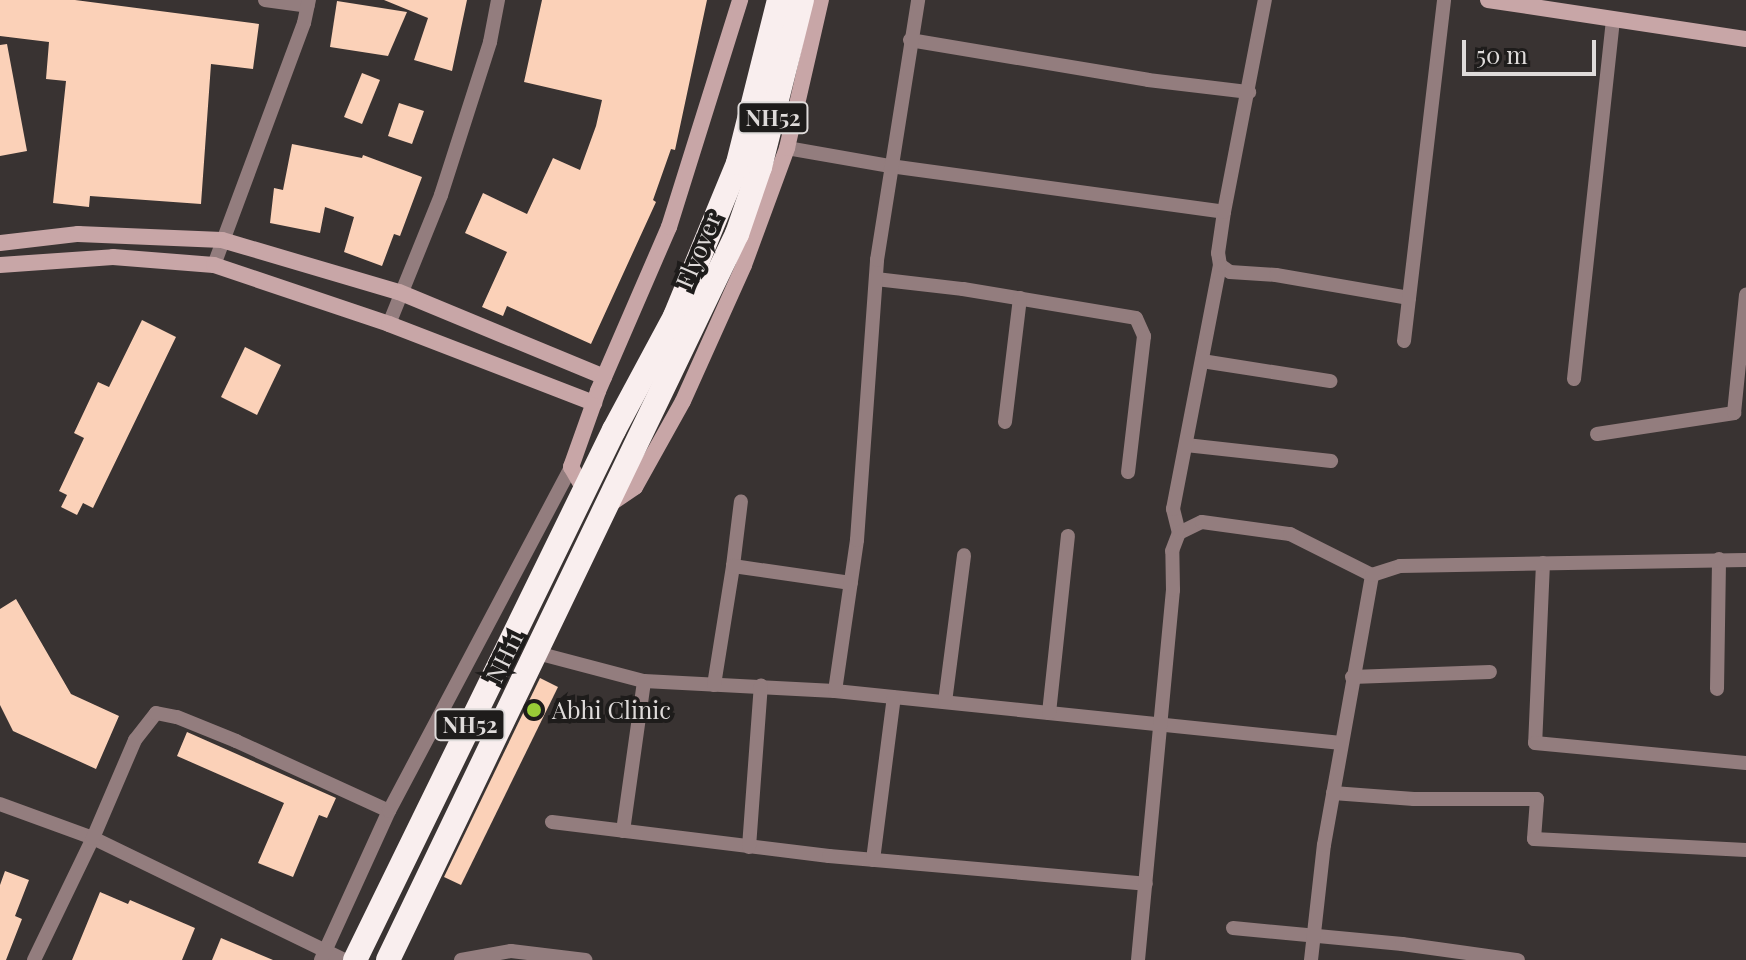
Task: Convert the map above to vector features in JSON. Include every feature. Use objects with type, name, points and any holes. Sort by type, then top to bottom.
[{"type":"highway","name":"Flyover","points":[[585,491],[675,316],[712,230],[738,163],[779,0]]},
{"type":"highway","name":"Flyover","points":[[605,507],[649,424],[737,234],[760,167],[802,0]]},
{"type":"highway","name":"NH52","points":[[355,960],[585,491]]},
{"type":"highway","name":"NH11","points":[[388,960],[605,507]]},
{"type":"street","points":[[214,265],[308,3],[265,0]]},
{"type":"street","points":[[389,324],[399,292],[441,195],[490,42],[498,0]]},
{"type":"street","points":[[323,956],[389,811],[571,467],[604,377],[669,227],[740,0]]},
{"type":"street","points":[[605,507],[635,487],[683,401],[744,265],[787,148],[821,0]]},
{"type":"street","points":[[835,691],[851,583],[876,279],[890,166],[918,0]]},
{"type":"street","points":[[1138,960],[1173,590],[1172,551],[1179,533],[1173,509],[1220,265],[1224,212],[1265,0]]},
{"type":"street","points":[[1404,341],[1444,0]]},
{"type":"street","points":[[1488,0],[1746,39]]},
{"type":"street","points":[[1574,379],[1613,19]]},
{"type":"street","points":[[910,40],[1148,80],[1249,92]]},
{"type":"street","points":[[787,148],[890,166],[1224,212]]},
{"type":"street","points":[[0,243],[78,234],[222,240],[399,292],[604,377]]},
{"type":"street","points":[[0,265],[113,257],[214,265],[389,324],[594,403]]},
{"type":"street","points":[[1220,265],[1230,272],[1276,275],[1409,298]]},
{"type":"street","points":[[876,279],[1020,298],[1136,318],[1144,336],[1128,472]]},
{"type":"street","points":[[1597,434],[1734,413],[1746,295]]},
{"type":"street","points":[[1005,422],[1020,298]]},
{"type":"street","points":[[1202,361],[1330,381]]},
{"type":"street","points":[[1186,445],[1331,461]]},
{"type":"street","points":[[571,467],[585,491]]},
{"type":"street","points":[[714,685],[741,501]]},
{"type":"street","points":[[1179,533],[1202,522],[1290,534],[1372,575],[1400,566],[1746,560]]},
{"type":"street","points":[[1049,713],[1068,536]]},
{"type":"street","points":[[945,702],[964,555]]},
{"type":"street","points":[[1717,689],[1719,559]]},
{"type":"street","points":[[1543,563],[1535,743],[1746,763]]},
{"type":"street","points":[[733,566],[851,583]]},
{"type":"street","points":[[1311,960],[1333,793],[1372,575]]},
{"type":"street","points":[[537,653],[644,681],[835,691],[1341,743]]},
{"type":"street","points":[[1352,677],[1490,672]]},
{"type":"street","points":[[623,831],[644,681]]},
{"type":"street","points":[[749,847],[761,685]]},
{"type":"street","points":[[873,860],[894,697]]},
{"type":"street","points":[[34,960],[93,838],[135,740],[156,713],[177,717],[236,741],[389,811]]},
{"type":"street","points":[[1333,793],[1414,799],[1537,799],[1534,839],[1746,850]]},
{"type":"street","points":[[0,804],[93,838],[323,956],[344,960]]},
{"type":"street","points":[[552,822],[873,860],[1146,884]]},
{"type":"street","points":[[1233,928],[1518,960]]},
{"type":"street","points":[[461,960],[511,951],[585,960]]},
{"type":"building","points":[[0,0],[75,0],[259,24],[253,69],[211,64],[201,204],[90,196],[89,207],[53,203],[66,81],[46,79],[49,42],[0,36]]},
{"type":"building","points":[[384,0],[467,0],[452,71],[414,60],[428,18]]},
{"type":"building","points":[[542,0],[707,0],[675,150],[671,149],[653,200],[656,202],[591,344],[507,306],[503,316],[482,307],[507,252],[465,233],[483,193],[527,214],[553,158],[580,170],[596,126],[602,100],[524,82]]},
{"type":"building","points":[[337,1],[407,12],[388,56],[330,47]]},
{"type":"building","points":[[7,44],[27,151],[0,156],[0,45]]},
{"type":"building","points":[[362,73],[380,80],[362,124],[344,117]]},
{"type":"building","points":[[399,103],[424,111],[412,144],[388,136]]},
{"type":"building","points":[[292,144],[362,158],[363,155],[422,177],[400,236],[394,234],[382,266],[344,252],[354,217],[325,207],[320,233],[270,223],[274,188],[283,190]]},
{"type":"building","points":[[142,320],[176,337],[93,508],[83,503],[77,515],[61,507],[67,495],[59,491],[84,438],[74,433],[98,382],[109,387]]},
{"type":"building","points":[[245,347],[281,365],[257,415],[221,397]]},
{"type":"building","points":[[16,599],[71,694],[119,716],[96,769],[13,731],[0,705],[0,609]]},
{"type":"building","points":[[540,678],[558,687],[461,885],[444,877]]},
{"type":"building","points":[[187,732],[336,798],[327,818],[319,815],[293,877],[258,863],[284,803],[177,756]]},
{"type":"building","points":[[5,871],[29,880],[15,916],[22,919],[6,960],[0,960],[0,885]]},
{"type":"building","points":[[100,892],[128,904],[130,900],[195,928],[182,960],[72,960]]},
{"type":"building","points":[[221,938],[273,960],[212,960]]},
{"type":"place","name":"Abhi Clinic","points":[[534,710]]}]
